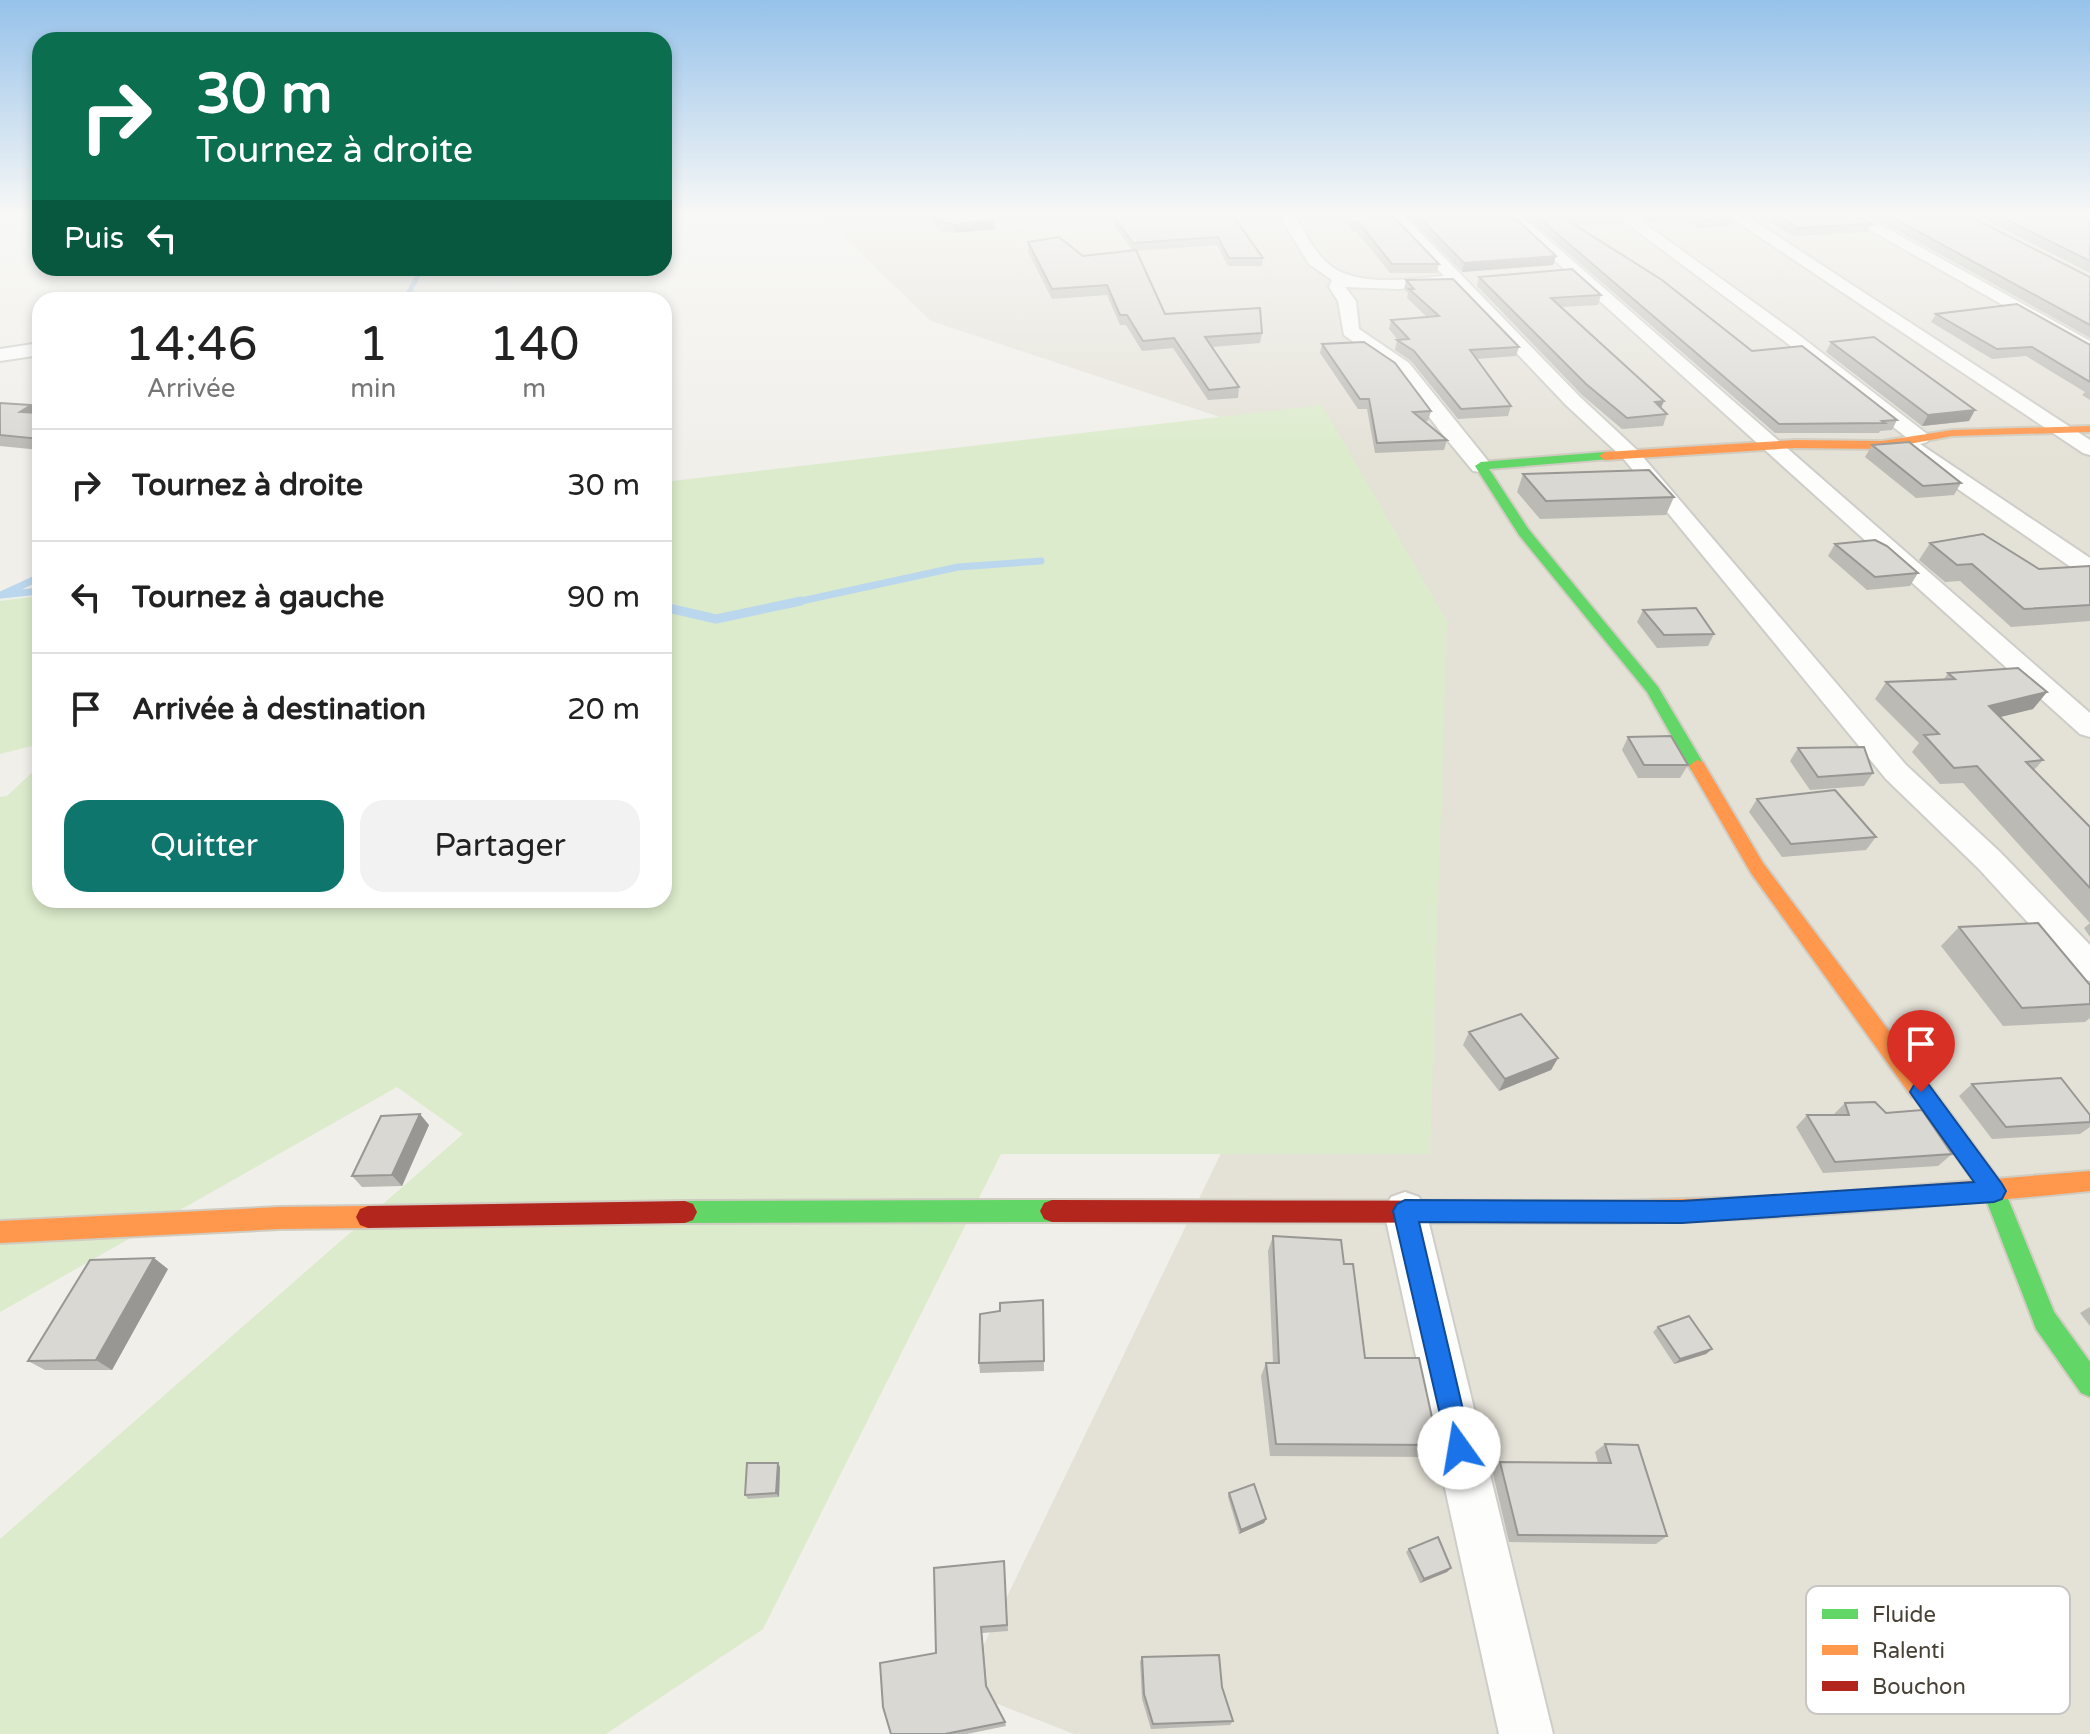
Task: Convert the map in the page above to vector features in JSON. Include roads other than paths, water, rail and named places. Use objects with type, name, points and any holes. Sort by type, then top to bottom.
[{"type":"street","points":[[1342,294],[1347,301],[1350,331],[1402,367],[1446,426],[1481,466],[1524,532],[1653,690],[1757,868],[1994,1191],[2045,1320],[2090,1384]]},
{"type":"street","points":[[1479,294],[1573,401],[1630,454],[1896,772],[1989,860],[2090,967]]},
{"type":"street","points":[[1600,294],[2090,728]]},
{"type":"street","points":[[1731,294],[1789,336],[1911,440],[2090,569]]},
{"type":"street","points":[[1854,294],[2090,449]]},
{"type":"street","points":[[1993,294],[2090,348]]},
{"type":"street","points":[[0,355],[32,350]]},
{"type":"street","points":[[1481,466],[1772,445],[1865,445],[1952,433],[2090,429]]},
{"type":"street","points":[[0,1232],[279,1218],[778,1211],[1682,1212],[1994,1191],[2090,1181]]},
{"type":"street","points":[[1405,1211],[1526,1734]]},
{"type":"waterway","points":[[792,603],[958,567],[1041,561]]},
{"type":"waterway","points":[[32,581],[1,595],[32,592]]},
{"type":"waterway","points":[[672,609],[716,619],[801,601]]}]
